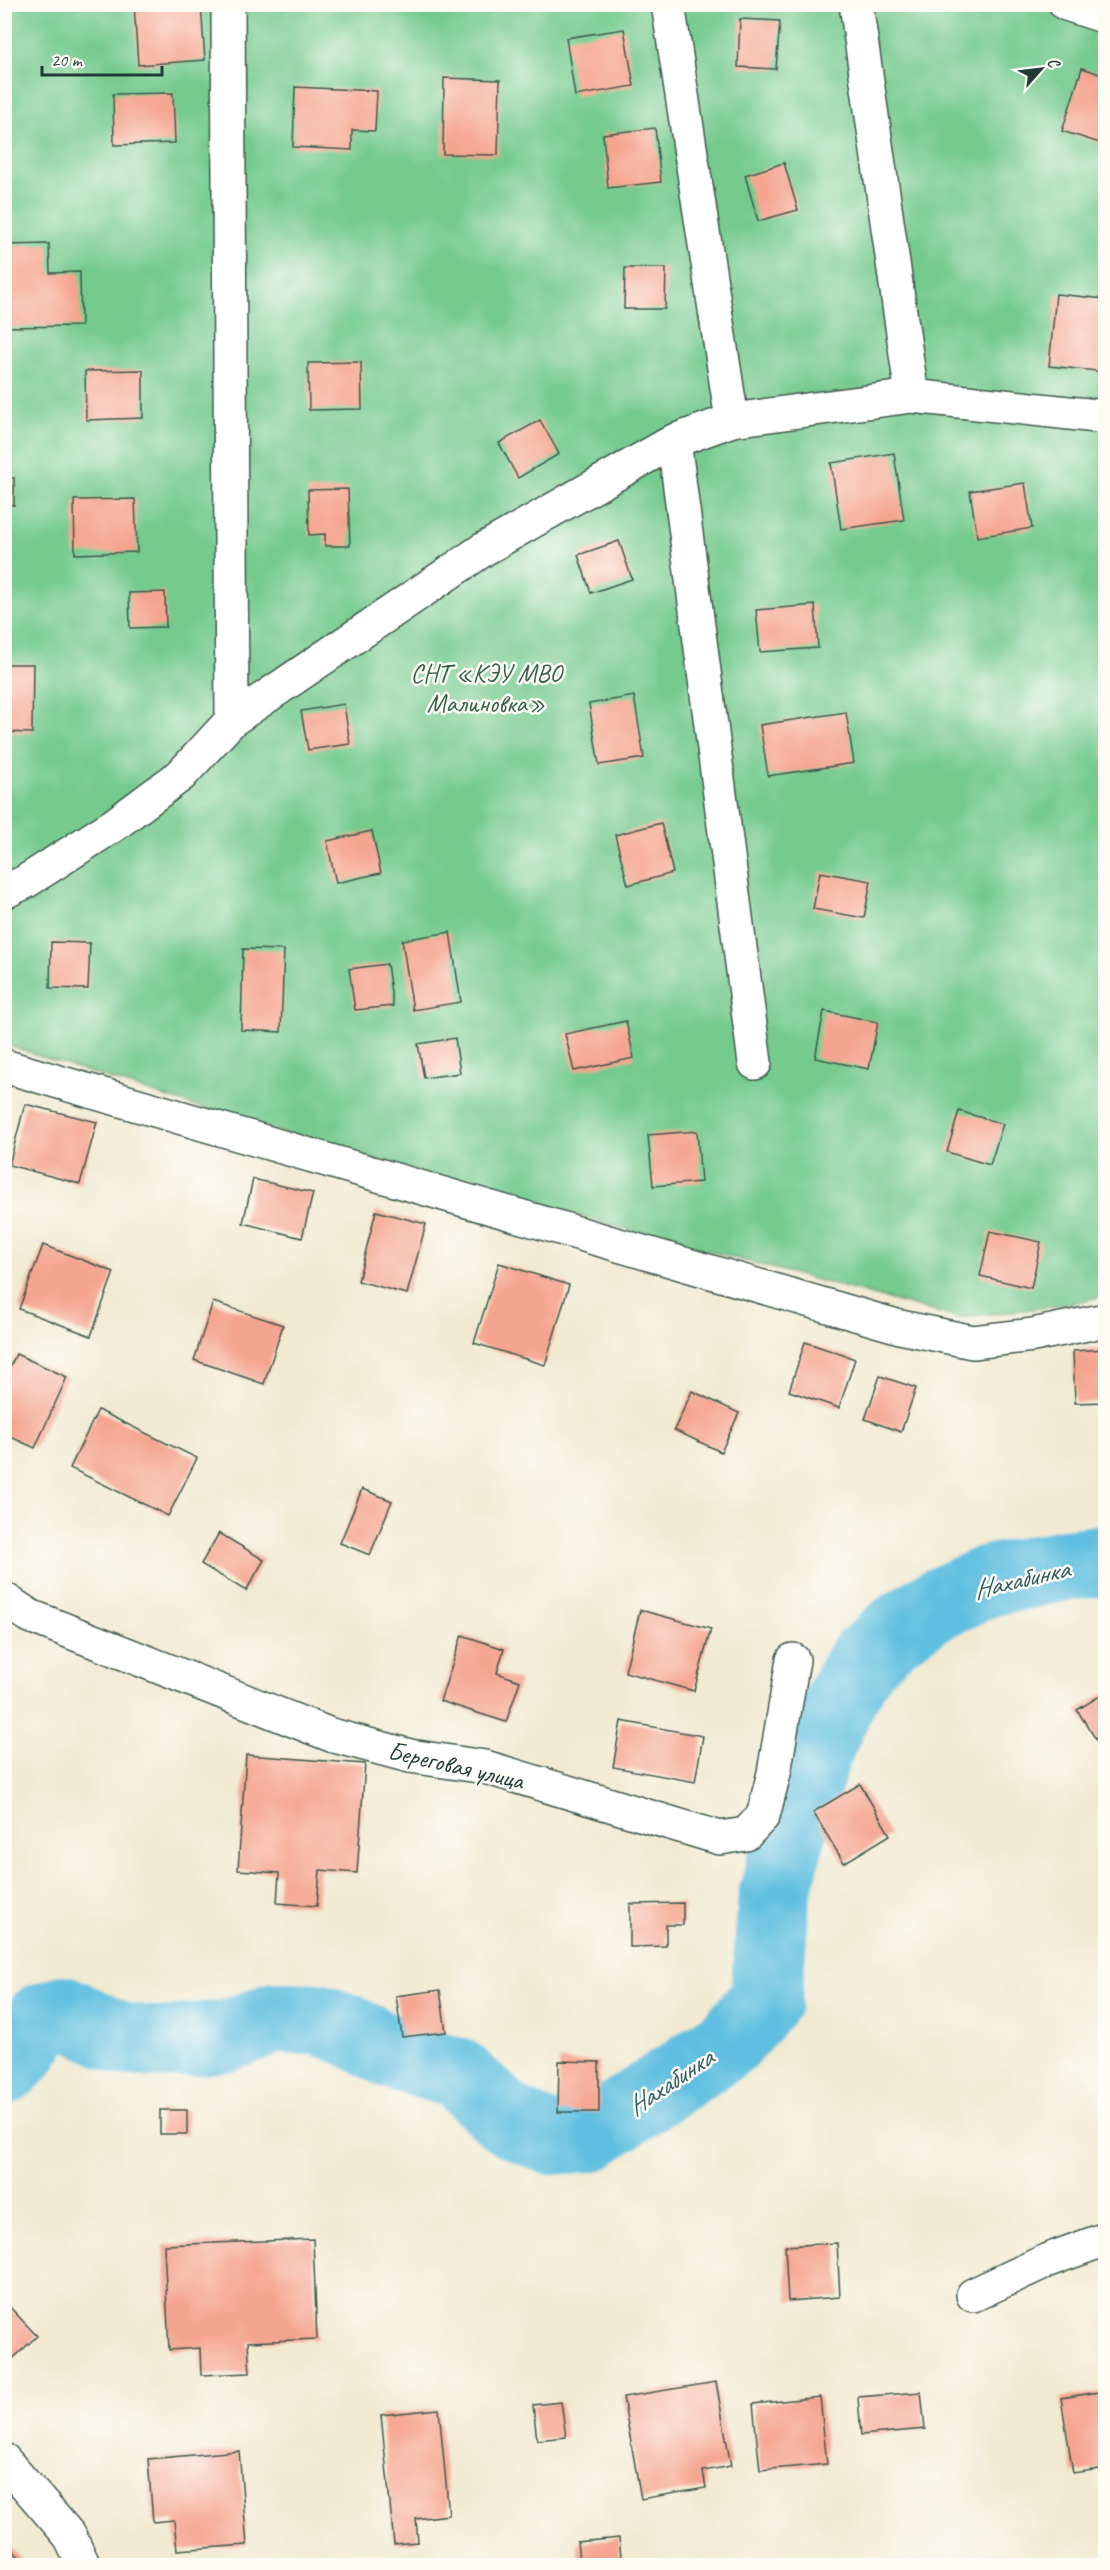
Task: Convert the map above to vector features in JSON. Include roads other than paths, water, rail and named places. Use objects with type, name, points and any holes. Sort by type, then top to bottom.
[{"type":"street","points":[[228,4],[232,720]]},
{"type":"street","points":[[668,4],[732,420]]},
{"type":"street","points":[[856,4],[912,396]]},
{"type":"street","points":[[1066,4],[1106,17]]},
{"type":"street","points":[[4,892],[25,882],[114,825],[181,775],[232,720],[484,549],[674,441],[732,420],[912,396],[1106,417]]},
{"type":"street","points":[[674,441],[755,1063]]},
{"type":"street","points":[[4,1066],[900,1327],[973,1342],[1033,1335],[1106,1320]]},
{"type":"street","name":"Береговая улица","points":[[4,1599],[30,1616],[331,1735],[410,1756],[485,1767],[720,1838],[746,1834],[763,1816],[774,1773],[793,1660]]},
{"type":"street","points":[[972,2295],[1048,2260],[1106,2239]]},
{"type":"street","points":[[4,2460],[69,2535],[84,2565]]},
{"type":"waterway","name":"Нахабинка","points":[[4,2069],[21,2053],[41,2019],[63,2011],[122,2039],[163,2043],[226,2036],[275,2018],[317,2019],[349,2030],[394,2054],[458,2074],[508,2120],[550,2139],[589,2136],[728,2043],[766,1999],[774,1896],[793,1823],[817,1750],[842,1696],[862,1661],[896,1630],[935,1605],[988,1581],[1065,1565],[1106,1560]]},
{"type":"park label","name":"СНТ «КЭУ МВО Малиновка»","points":[[486,688]]}]
